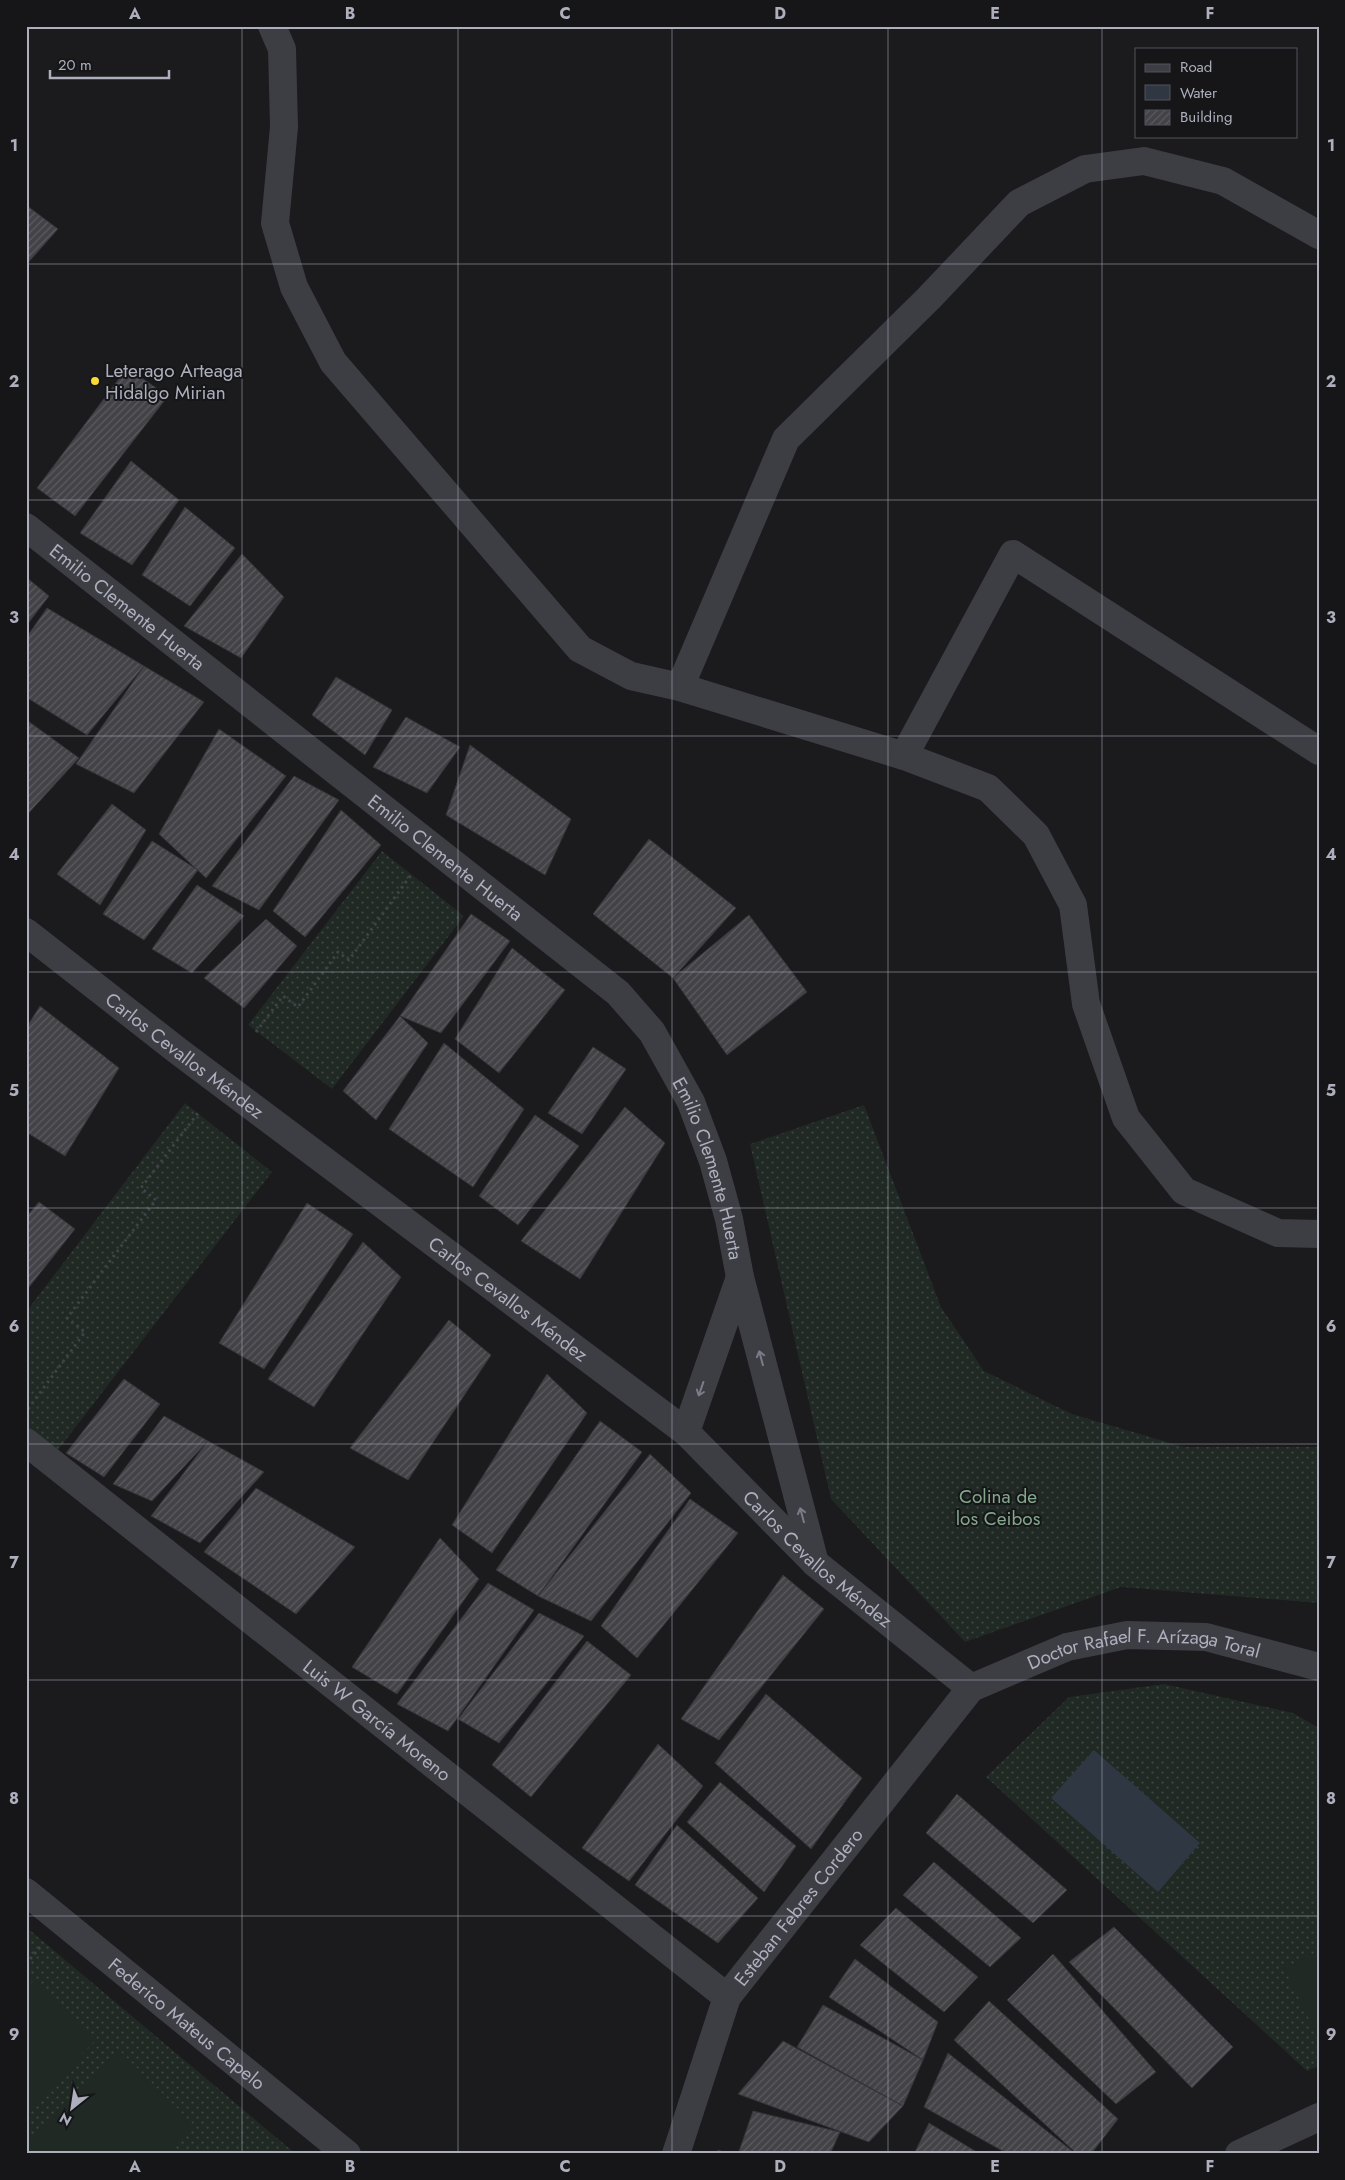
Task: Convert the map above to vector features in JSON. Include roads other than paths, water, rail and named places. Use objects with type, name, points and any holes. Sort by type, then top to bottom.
[{"type":"street","points":[[272,26],[282,49],[284,126],[275,223],[294,288],[334,362],[580,649],[631,676],[680,687],[904,756],[988,788],[1036,835],[1073,905],[1086,1004],[1126,1118],[1184,1191],[1278,1233],[1319,1234]]},
{"type":"street","points":[[680,687],[786,439],[929,298],[1019,203],[1085,168],[1144,161],[1223,181],[1319,235]]},
{"type":"street","name":"Emilio Clemente Huerta","points":[[26,528],[618,993],[652,1032],[691,1102],[713,1161],[729,1219],[740,1277],[814,1563]]},
{"type":"street","points":[[904,756],[1013,554],[1319,751]]},
{"type":"street","name":"Carlos Cevallos Méndez","points":[[26,932],[186,1057],[686,1432],[814,1563],[971,1688]]},
{"type":"street","name":"Emilio Clemente Huerta","points":[[686,1432],[740,1277]]},
{"type":"street","name":"Luis W García Moreno","points":[[26,1442],[727,1997]]},
{"type":"street","name":"Doctor Rafael F. Arízaga Toral","points":[[971,1688],[1067,1647],[1127,1635],[1206,1637],[1319,1667]]},
{"type":"street","name":"Esteban Febres Cordero","points":[[676,2154],[727,1997],[971,1688]]},
{"type":"street","name":"Federico Mateus Capelo","points":[[26,1892],[347,2154]]},
{"type":"street","points":[[1239,2154],[1319,2117]]},
{"type":"water","points":[[1094,1750],[1200,1843],[1158,1892],[1051,1798]]},
{"type":"place","name":"Leterago Arteaga Hidalgo Mirian","points":[[95,381]]},
{"type":"park label","name":"Colina de los Ceibos","points":[[998,1507]]}]
